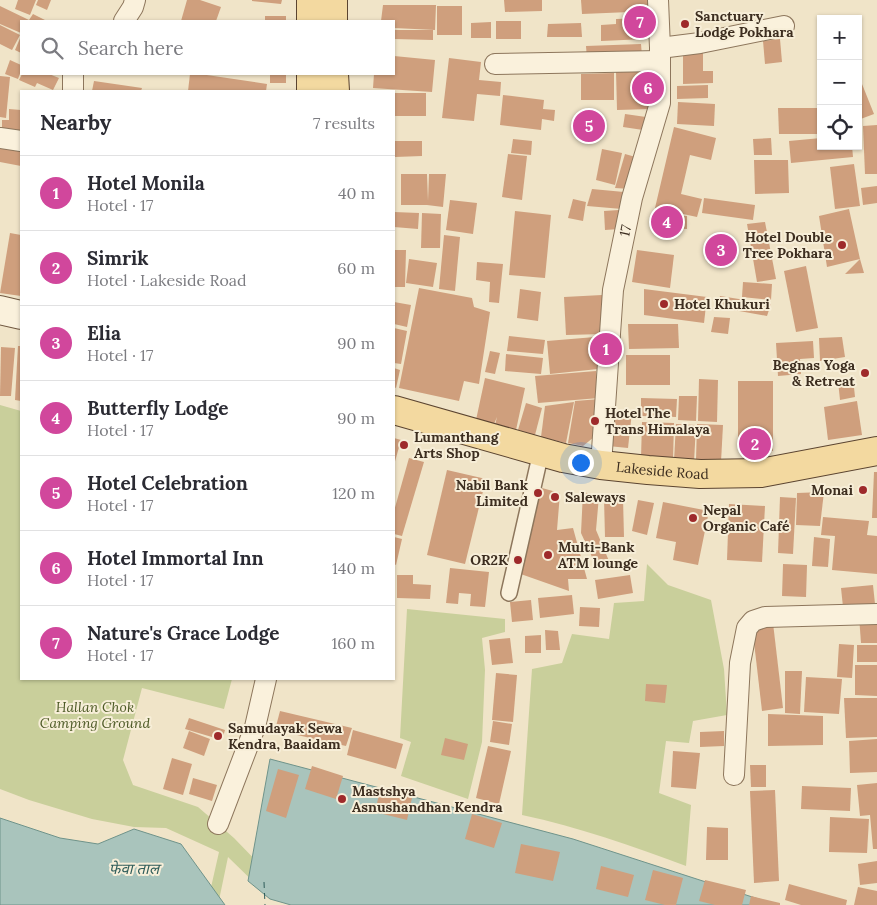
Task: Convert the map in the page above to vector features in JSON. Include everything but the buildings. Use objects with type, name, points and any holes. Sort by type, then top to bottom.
[{"type":"main road","points":[[311,0],[311,20]]},
{"type":"main road","points":[[333,0],[333,20]]},
{"type":"main road","points":[[311,75],[311,90]]},
{"type":"main road","points":[[334,75],[335,90]]},
{"type":"main road","points":[[0,310],[20,315]]},
{"type":"main road","name":"Lakeside Road","points":[[395,410],[541,452],[601,465],[700,474],[761,473],[877,451]]},
{"type":"street","points":[[125,20],[135,0]]},
{"type":"street","name":"17","points":[[601,465],[613,290],[632,198],[660,103],[658,0]]},
{"type":"street","points":[[495,64],[660,54],[700,43],[784,26]]},
{"type":"street","points":[[73,75],[73,90]]},
{"type":"street","points":[[0,138],[20,140]]},
{"type":"street","points":[[509,592],[541,452]]},
{"type":"street","points":[[734,775],[740,663],[747,628],[753,621],[765,617],[877,614]]},
{"type":"street","points":[[218,824],[255,727],[266,680]]},
{"type":"green space","name":"Hallan Chok Camping Ground","points":[[0,405],[20,411],[20,680],[232,680],[224,709],[142,688],[123,760],[133,785],[198,807],[234,838],[264,869],[261,889],[228,857],[218,905],[207,905],[219,852],[166,828],[134,827],[92,819],[0,789]]},
{"type":"green space","points":[[647,564],[668,585],[711,600],[724,669],[727,715],[693,721],[689,743],[666,741],[659,793],[691,805],[686,866],[585,831],[522,815],[532,669],[562,663],[572,634],[609,639],[614,603],[644,601]]},
{"type":"green space","points":[[407,609],[505,619],[505,632],[482,638],[485,670],[482,742],[468,799],[401,776],[411,742],[400,738]]},
{"type":"water","name":"Mastshya Asnushandhan Kendra","points":[[270,759],[573,839],[777,905],[291,905],[270,899],[248,881]]},
{"type":"water","name":"फेवा ताल","points":[[0,818],[60,838],[98,844],[134,829],[181,844],[225,905],[0,905]]},
{"type":"ferry route","points":[[264,882],[265,905]]},
{"type":"place","name":"Nature's Grace Lodge","points":[[640,22]]},
{"type":"place","name":"Sanctuary Lodge Pokhara","points":[[685,24]]},
{"type":"place","name":"Hotel Immortal Inn","points":[[648,88]]},
{"type":"place","name":"Hotel Celebration","points":[[589,126]]},
{"type":"place","name":"Butterfly Lodge","points":[[667,222]]},
{"type":"place","name":"Hotel Double Tree Pokhara","points":[[842,245]]},
{"type":"place","name":"Elia","points":[[721,250]]},
{"type":"place","name":"Hotel Khukuri","points":[[664,304]]},
{"type":"place","name":"Hotel Monila","points":[[606,349]]},
{"type":"place","name":"Begnas Yoga & Retreat","points":[[865,373]]},
{"type":"place","name":"Hotel The Trans Himalaya","points":[[595,421]]},
{"type":"place","name":"Simrik","points":[[755,444]]},
{"type":"place","name":"Lumanthang Arts Shop","points":[[404,445]]},
{"type":"place","name":"Monai","points":[[863,490]]},
{"type":"place","name":"Nabil Bank Limited","points":[[538,493]]},
{"type":"place","name":"Saleways","points":[[555,497]]},
{"type":"place","name":"Nepal Organic Café","points":[[693,518]]},
{"type":"place","name":"Multi-Bank ATM lounge","points":[[548,555]]},
{"type":"place","name":"OR2K","points":[[518,560]]},
{"type":"place","name":"Samudayak Sewa Kendra, Baaidam","points":[[218,736]]},
{"type":"place","name":"Mastshya Asnushandhan Kendra","points":[[342,799]]}]
